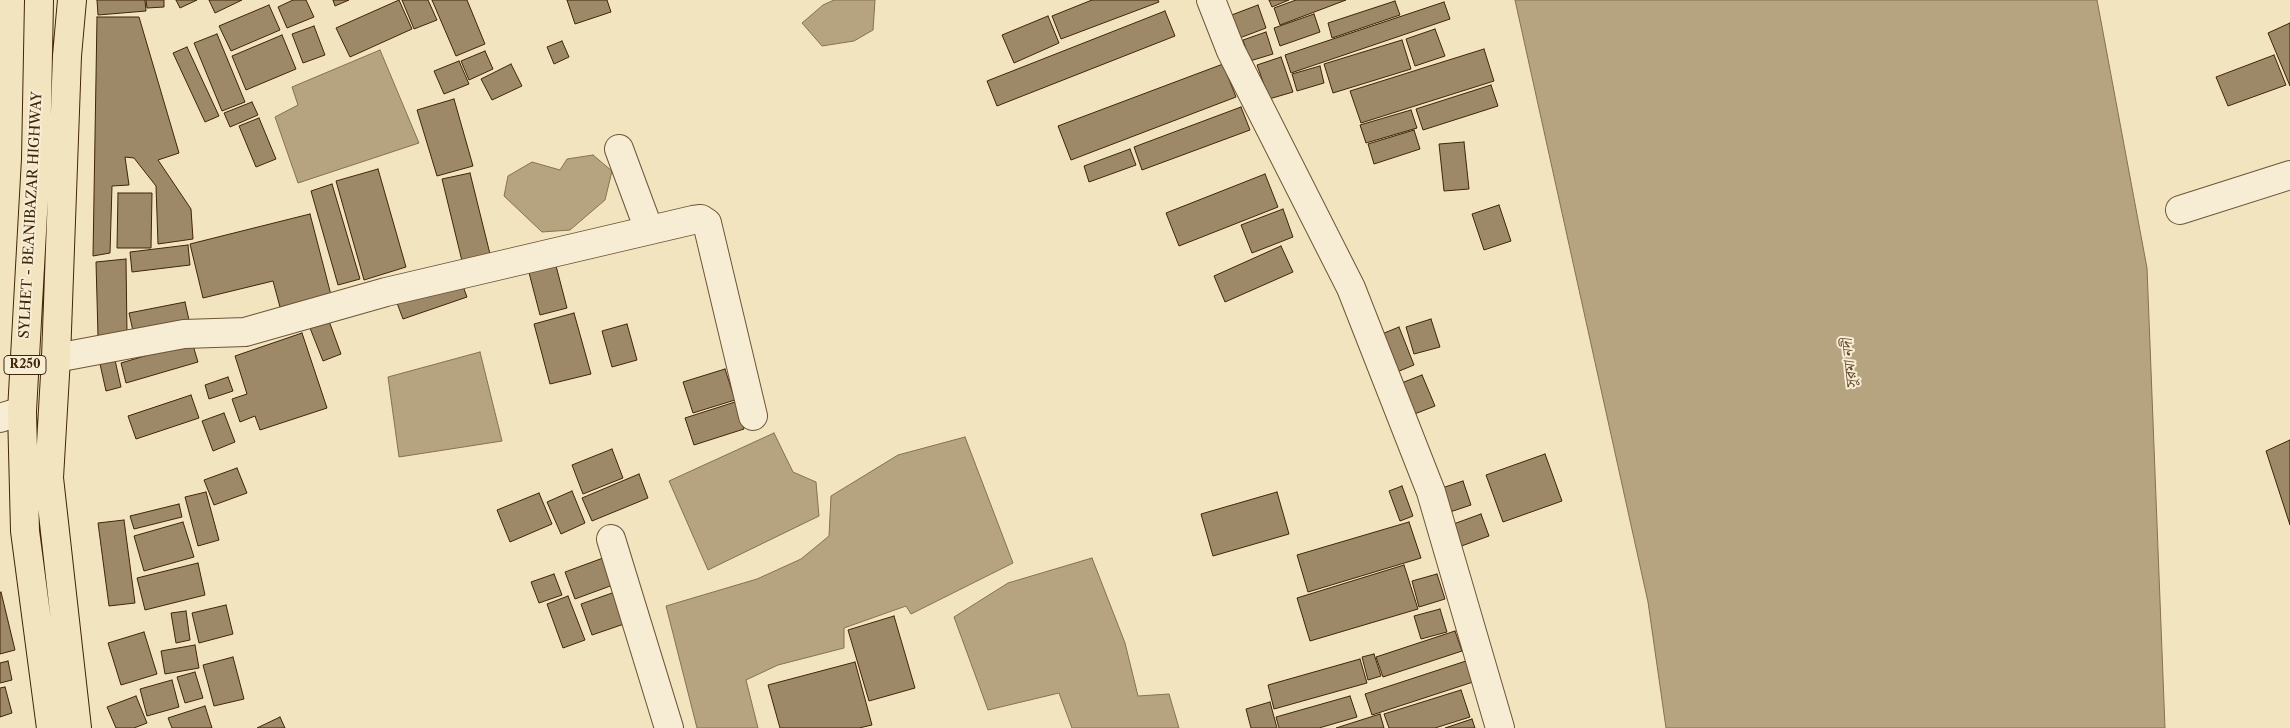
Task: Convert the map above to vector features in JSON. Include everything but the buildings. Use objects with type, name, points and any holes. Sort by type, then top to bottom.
[{"type":"main road","name":"SYLHET - BEANIBAZAR HIGHWAY","points":[[38,0],[36,159],[11,414],[51,728]]},
{"type":"main road","name":"SYLHET - BEANIBAZAR HIGHWAY","points":[[72,0],[67,56],[56,358],[49,478],[77,728]]},
{"type":"street","points":[[1211,0],[1231,51],[1351,288],[1431,492],[1500,728]]},
{"type":"street","points":[[619,149],[649,230]]},
{"type":"street","points":[[2180,210],[2290,175]]},
{"type":"street","points":[[56,358],[184,334],[245,332],[386,292],[649,230],[693,220],[701,220],[707,223],[753,416]]},
{"type":"street","points":[[611,538],[669,728]]},
{"type":"water","points":[[834,0],[875,0],[873,30],[854,41],[822,46],[802,23],[823,5]]},
{"type":"water","name":"সুরমা নদী","points":[[1515,0],[2097,0],[2147,268],[2165,728],[1666,728],[1648,602]]},
{"type":"water","points":[[380,50],[419,143],[298,183],[275,117],[298,105],[292,87]]},
{"type":"water","points":[[593,155],[612,171],[605,200],[570,230],[542,232],[504,196],[508,176],[532,162],[560,170],[567,159]]},
{"type":"water","points":[[480,352],[502,441],[399,457],[388,377]]},
{"type":"water","points":[[774,433],[793,472],[816,482],[819,516],[708,570],[669,481]]},
{"type":"water","points":[[965,437],[1013,563],[911,614],[906,606],[844,628],[844,648],[778,665],[746,680],[758,728],[697,728],[666,606],[757,579],[801,559],[829,536],[831,496],[898,455]]},
{"type":"water","points":[[1092,558],[1125,643],[1138,696],[1169,694],[1179,728],[1072,728],[1059,693],[988,710],[954,617],[1008,583]]}]
